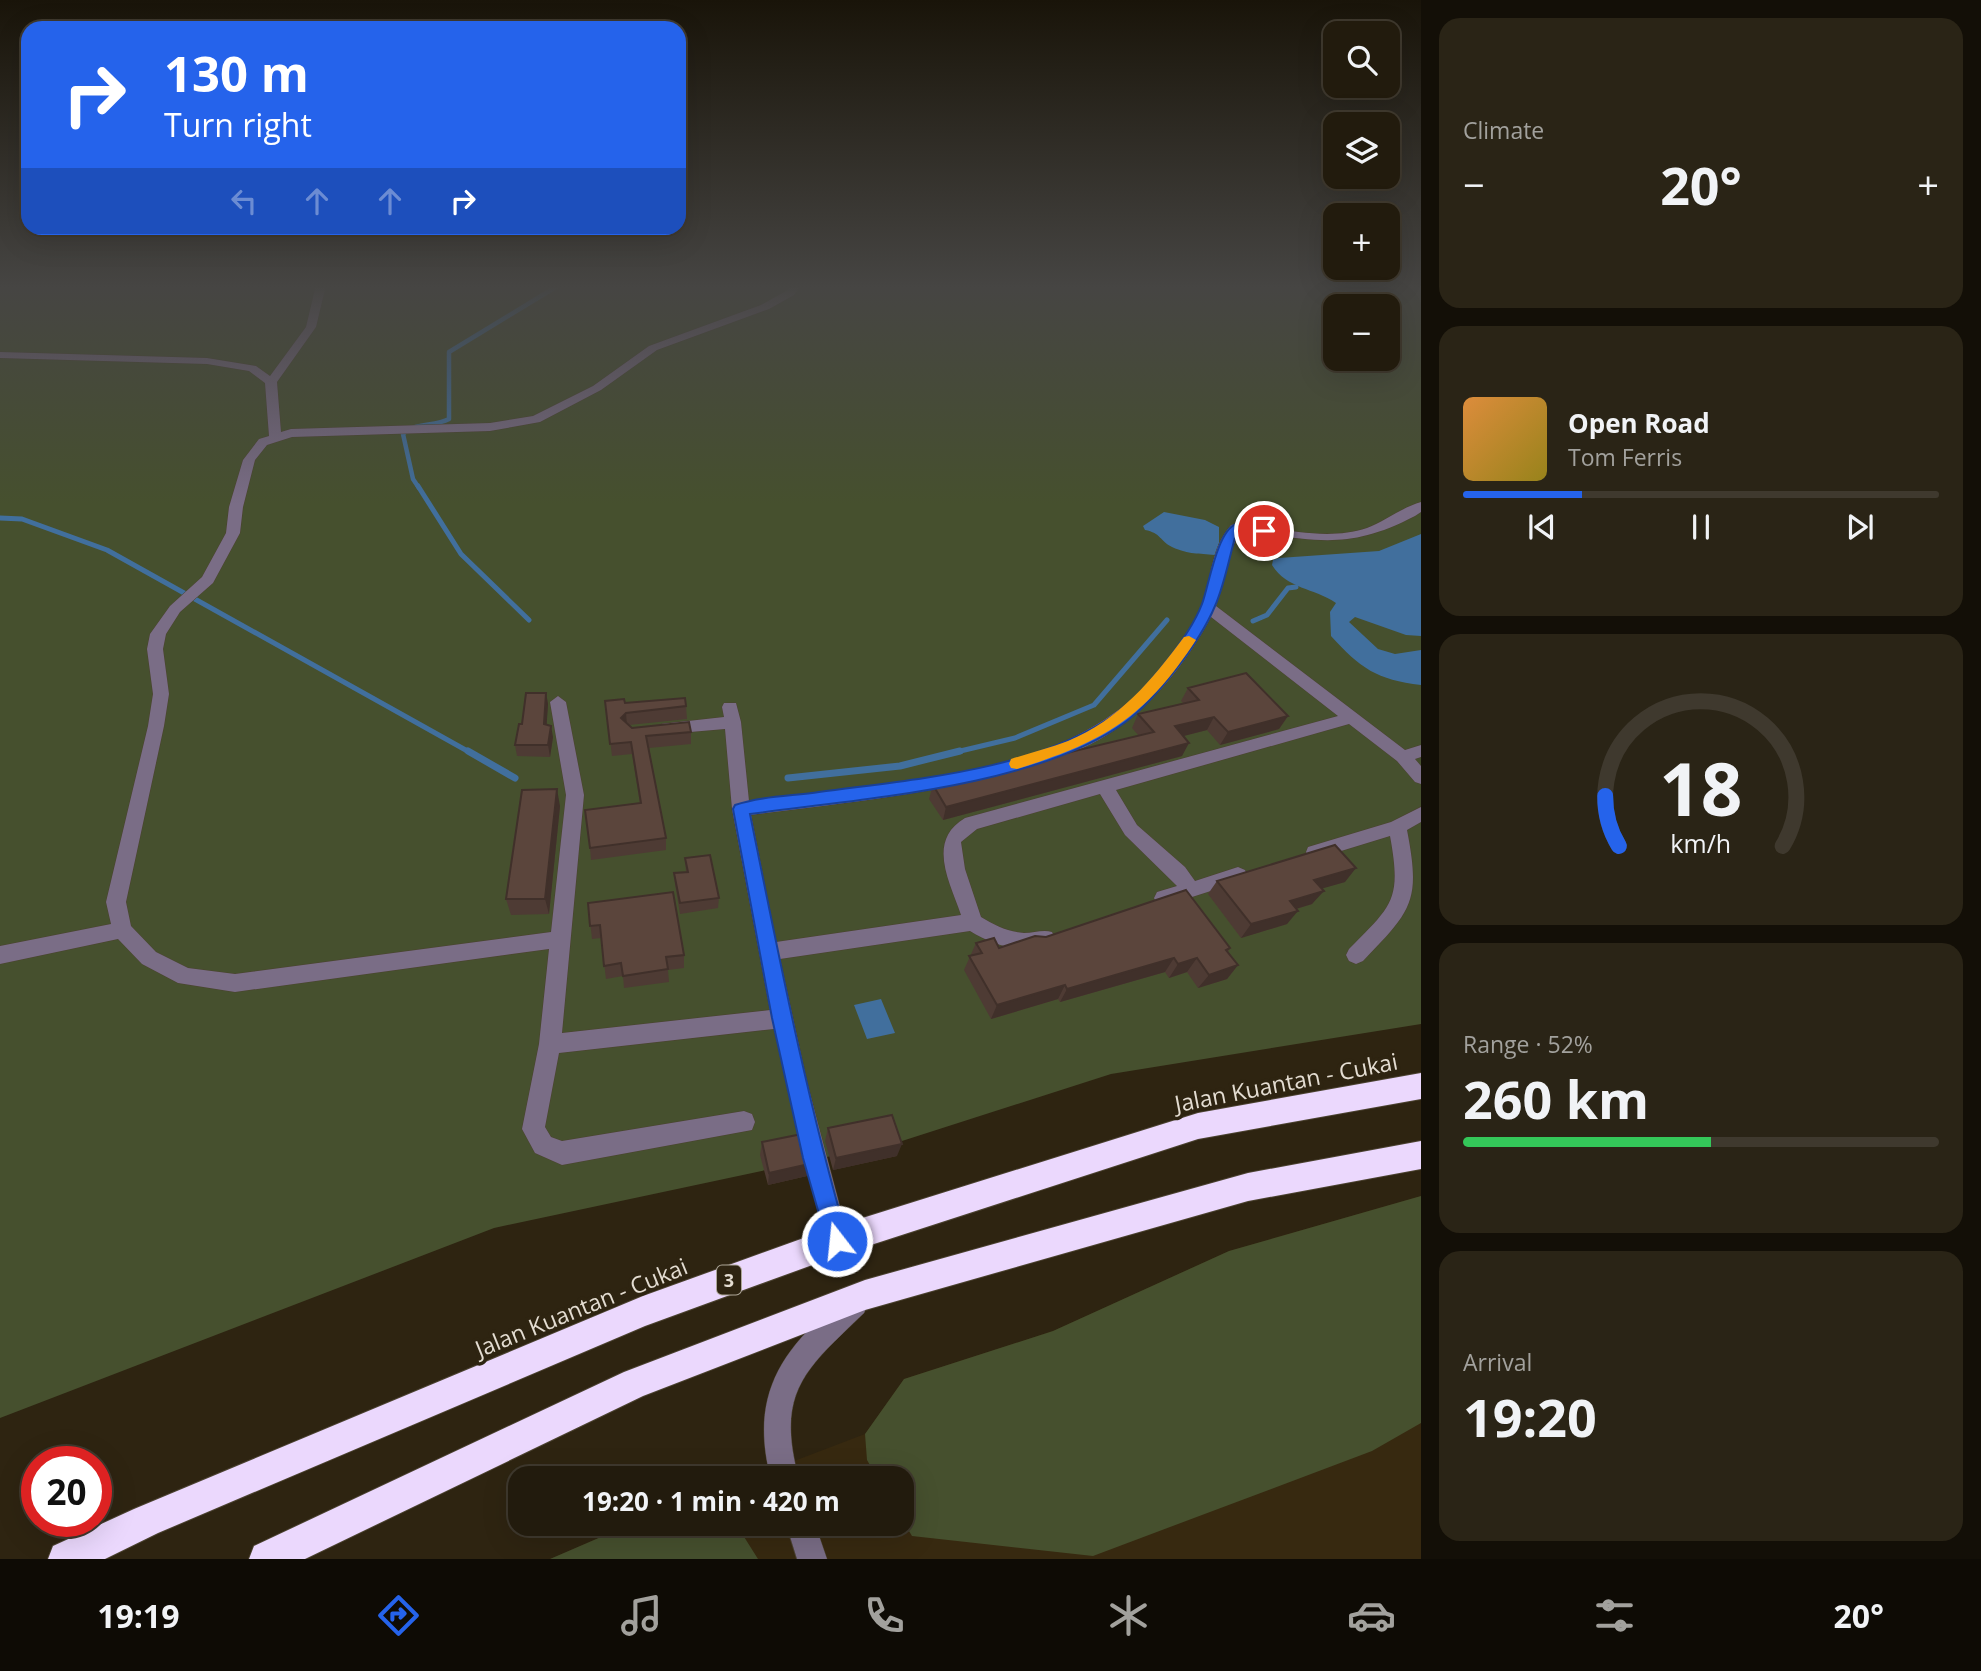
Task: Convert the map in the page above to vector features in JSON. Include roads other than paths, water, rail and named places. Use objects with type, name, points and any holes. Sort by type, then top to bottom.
[{"type":"highway","name":"Jalan Kuantan - Cukai","points":[[66,1559],[146,1521],[643,1311],[837,1241],[1198,1126],[1421,1086]]},
{"type":"highway","points":[[267,1559],[635,1382],[865,1295],[1248,1187],[1421,1154]]},
{"type":"street","points":[[114,358],[207,360],[252,368],[271,382]]},
{"type":"street","points":[[275,437],[271,382],[289,358]]},
{"type":"street","points":[[561,939],[235,983],[185,977],[149,958],[122,930],[116,902],[156,726],[160,694],[156,649],[158,634],[176,609],[208,580],[233,533],[236,507],[249,460],[263,442],[291,433],[434,430],[500,426],[536,419],[597,388],[639,358]]},
{"type":"street","points":[[741,809],[924,784],[1009,766],[1075,744],[1120,719],[1154,687],[1191,637],[1208,607],[1227,543],[1236,528],[1291,536],[1350,538],[1419,511]]},
{"type":"street","points":[[1208,607],[1403,757],[1421,777]]},
{"type":"street","points":[[558,702],[575,795],[550,1044],[533,1129],[543,1145],[562,1153],[744,1122]]},
{"type":"street","points":[[646,731],[732,715],[741,809],[768,953],[813,1158],[837,1241]]},
{"type":"street","points":[[1063,932],[1038,940],[1016,941],[990,933],[973,922],[953,854],[952,842],[961,829],[971,823],[1351,718]]},
{"type":"street","points":[[1403,757],[1421,751]]},
{"type":"street","points":[[1105,787],[1131,830],[1178,872],[1190,889]]},
{"type":"street","points":[[1293,858],[1397,827],[1421,814]]},
{"type":"street","points":[[1356,956],[1400,905],[1403,860],[1397,827]]},
{"type":"street","points":[[1152,902],[1255,870]]},
{"type":"street","points":[[768,953],[973,922]]},
{"type":"street","points":[[0,955],[122,930]]},
{"type":"street","points":[[550,1044],[782,1018]]},
{"type":"street","points":[[781,1466],[776,1414],[788,1377],[802,1357],[865,1295]]},
{"type":"street","points":[[804,1536],[812,1559]]},
{"type":"water","points":[[1164,512],[1205,520],[1219,527],[1219,543],[1215,555],[1178,550],[1145,530],[1143,526]]},
{"type":"water","points":[[1421,534],[1421,636],[1406,635],[1355,617],[1349,622],[1378,649],[1395,654],[1421,650],[1421,685],[1381,676],[1351,656],[1331,636],[1330,612],[1336,603],[1293,584],[1272,565],[1273,560],[1279,558],[1379,551]]},
{"type":"water","points":[[881,999],[895,1033],[867,1039],[854,1005]]},
{"type":"waterway","points":[[419,488],[413,479],[403,434],[413,428],[449,419],[449,358]]},
{"type":"waterway","points":[[418,486],[461,554],[529,620]]},
{"type":"waterway","points":[[0,518],[22,519],[107,550],[471,753]]},
{"type":"waterway","points":[[1253,621],[1267,615],[1288,588],[1296,587]]},
{"type":"waterway","points":[[952,753],[1015,738],[1094,705],[1167,620]]},
{"type":"waterway","points":[[468,751],[515,778]]},
{"type":"waterway","points":[[952,753],[960,751]]},
{"type":"waterway","points":[[788,778],[900,766],[952,753]]}]
